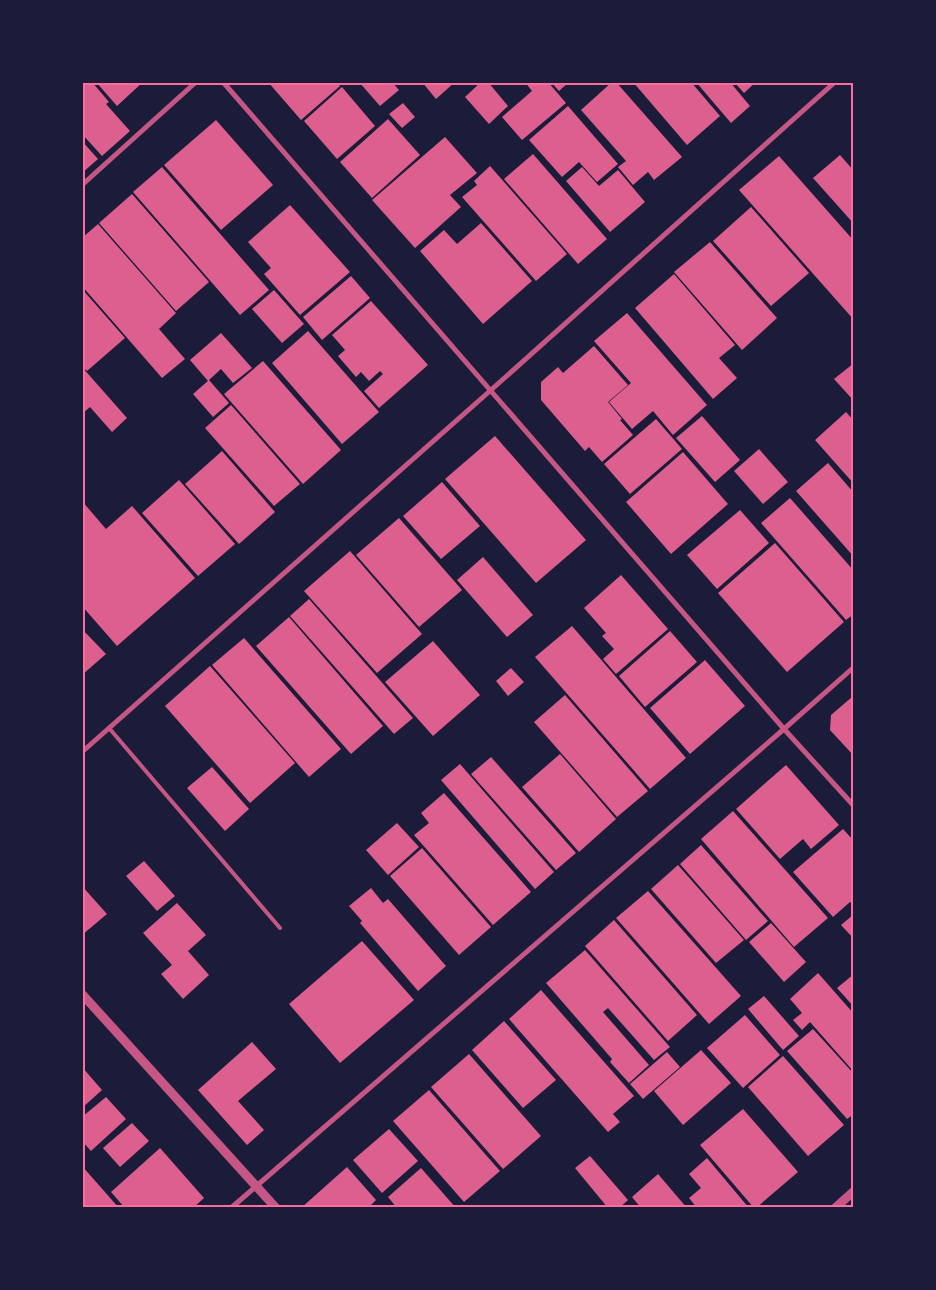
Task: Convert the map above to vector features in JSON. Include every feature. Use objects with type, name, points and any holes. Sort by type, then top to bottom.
[{"type":"street","points":[[82,185],[196,82]]},
{"type":"street","points":[[223,82],[784,730],[854,806]]},
{"type":"street","points":[[82,752],[835,82]]},
{"type":"street","points":[[231,1208],[784,730],[854,667]]},
{"type":"street","points":[[82,994],[276,1208]]},
{"type":"street","points":[[835,1208],[854,1191]]},
{"type":"lane","points":[[108,728],[280,928]]},
{"type":"building","points":[[82,82],[92,82],[109,102],[106,104],[130,131],[102,156],[82,134]]},
{"type":"building","points":[[96,82],[143,82],[117,106]]},
{"type":"building","points":[[268,82],[337,82],[340,86],[301,120]]},
{"type":"building","points":[[359,82],[392,82],[399,90],[380,106]]},
{"type":"building","points":[[422,82],[455,82],[436,99]]},
{"type":"building","points":[[481,82],[488,82],[508,106],[489,124],[465,97]]},
{"type":"building","points":[[525,82],[548,82],[566,103],[522,140],[502,117],[532,91]]},
{"type":"building","points":[[551,82],[569,82],[559,91]]},
{"type":"building","points":[[612,82],[616,82],[682,157],[654,180],[648,172],[633,185],[618,167],[626,161],[581,110]]},
{"type":"building","points":[[633,82],[691,82],[720,116],[687,145]]},
{"type":"building","points":[[696,82],[730,82],[750,106],[731,123]]},
{"type":"building","points":[[734,82],[756,82],[744,93]]},
{"type":"building","points":[[342,87],[375,126],[337,159],[304,121]]},
{"type":"building","points":[[403,103],[415,117],[402,128],[389,114]]},
{"type":"building","points":[[568,106],[618,164],[597,182],[579,162],[562,177],[529,140]]},
{"type":"building","points":[[388,119],[420,155],[372,198],[340,162]]},
{"type":"building","points":[[216,120],[273,185],[221,230],[164,165]]},
{"type":"building","points":[[445,137],[477,173],[450,195],[461,207],[415,248],[372,200]]},
{"type":"building","points":[[82,141],[98,159],[82,173]]},
{"type":"building","points":[[533,154],[607,239],[578,264],[504,179]]},
{"type":"building","points":[[840,155],[854,171],[854,224],[813,178]]},
{"type":"building","points":[[779,156],[854,241],[854,320],[739,190]]},
{"type":"building","points":[[490,166],[567,254],[536,281],[462,197],[477,185],[474,181]]},
{"type":"building","points":[[162,167],[269,290],[240,315],[133,192]]},
{"type":"building","points":[[582,167],[599,186],[618,170],[645,202],[610,232],[566,181]]},
{"type":"building","points":[[132,194],[209,282],[176,311],[99,223]]},
{"type":"building","points":[[290,205],[350,272],[300,315],[264,274],[271,268],[248,242]]},
{"type":"building","points":[[751,207],[809,273],[771,306],[713,241]]},
{"type":"building","points":[[481,223],[532,281],[483,324],[420,251],[444,230],[457,244]]},
{"type":"building","points":[[98,224],[176,313],[159,329],[185,359],[162,378],[82,286],[82,238]]},
{"type":"building","points":[[710,242],[777,318],[742,350],[674,272]]},
{"type":"building","points":[[674,274],[735,345],[719,358],[737,378],[713,399],[635,308]]},
{"type":"building","points":[[351,276],[370,298],[322,340],[303,317]]},
{"type":"building","points":[[82,289],[125,338],[87,371],[82,366]]},
{"type":"building","points":[[274,290],[304,324],[282,343],[252,309]]},
{"type":"building","points":[[371,301],[428,365],[379,408],[364,391],[383,374],[380,371],[369,381],[361,372],[356,377],[338,356],[345,350],[332,335]]},
{"type":"building","points":[[627,313],[707,405],[673,435],[653,411],[632,429],[609,402],[631,383],[594,341]]},
{"type":"building","points":[[308,331],[379,412],[342,444],[272,363]]},
{"type":"building","points":[[221,333],[252,368],[233,383],[221,369],[208,381],[190,360]]},
{"type":"building","points":[[594,346],[628,385],[608,402],[633,435],[602,462],[589,447],[585,451],[541,400],[541,382],[558,367],[563,373]]},
{"type":"building","points":[[263,361],[341,450],[303,484],[224,394]]},
{"type":"building","points":[[854,363],[854,401],[834,379]]},
{"type":"building","points":[[82,367],[127,418],[112,432],[90,407],[82,414]]},
{"type":"building","points":[[209,380],[229,403],[213,417],[193,394]]},
{"type":"building","points":[[231,405],[300,484],[274,506],[205,428]]},
{"type":"building","points":[[846,412],[854,421],[854,484],[815,440]]},
{"type":"building","points":[[702,416],[740,460],[715,482],[676,438]]},
{"type":"building","points":[[656,419],[682,449],[630,494],[604,464]]},
{"type":"building","points":[[495,436],[586,540],[536,583],[445,479]]},
{"type":"building","points":[[759,449],[788,482],[763,504],[734,471]]},
{"type":"building","points":[[222,451],[275,512],[239,544],[185,484]]},
{"type":"building","points":[[683,452],[728,504],[671,554],[626,502]]},
{"type":"building","points":[[828,463],[854,493],[854,557],[796,491]]},
{"type":"building","points":[[179,480],[235,544],[198,576],[142,513]]},
{"type":"building","points":[[442,482],[480,526],[441,559],[403,516]]},
{"type":"building","points":[[790,498],[854,571],[854,614],[846,620],[761,523]]},
{"type":"building","points":[[82,501],[106,529],[132,506],[195,578],[117,646],[82,606],[82,574],[84,572],[82,570]]},
{"type":"building","points":[[740,510],[769,543],[717,589],[687,555]]},
{"type":"building","points":[[399,518],[462,590],[419,627],[356,555]]},
{"type":"building","points":[[775,543],[844,622],[787,672],[718,593]]},
{"type":"building","points":[[350,551],[422,634],[377,673],[304,591]]},
{"type":"building","points":[[483,557],[533,615],[507,637],[457,580]]},
{"type":"building","points":[[621,575],[668,629],[616,674],[603,659],[614,649],[602,636],[606,633],[584,608]]},
{"type":"building","points":[[309,599],[413,718],[394,734],[290,616]]},
{"type":"building","points":[[289,617],[383,726],[351,754],[256,646]]},
{"type":"building","points":[[572,626],[686,758],[650,789],[535,657]]},
{"type":"building","points":[[82,629],[106,654],[82,675]]},
{"type":"building","points":[[670,631],[697,662],[645,707],[619,676]]},
{"type":"building","points":[[244,638],[341,749],[309,777],[212,665]]},
{"type":"building","points":[[433,641],[480,695],[433,736],[385,682]]},
{"type":"building","points":[[705,660],[745,706],[690,754],[650,708]]},
{"type":"building","points":[[210,666],[295,763],[250,803],[165,706]]},
{"type":"building","points":[[511,668],[524,682],[508,696],[496,681]]},
{"type":"building","points":[[565,695],[648,791],[617,817],[534,722]]},
{"type":"building","points":[[852,697],[854,699],[854,756],[830,730],[831,715]]},
{"type":"building","points":[[560,754],[616,819],[579,852],[522,787]]},
{"type":"building","points":[[491,757],[576,853],[556,870],[471,774]]},
{"type":"building","points":[[460,764],[554,872],[535,889],[441,780]]},
{"type":"building","points":[[786,765],[839,825],[811,849],[803,839],[780,859],[736,809]]},
{"type":"building","points":[[212,767],[249,809],[225,831],[187,788]]},
{"type":"building","points":[[444,793],[531,892],[493,925],[414,835],[429,823],[421,813]]},
{"type":"building","points":[[733,811],[828,918],[794,947],[701,839]]},
{"type":"building","points":[[397,823],[419,847],[388,875],[366,850]]},
{"type":"building","points":[[843,829],[854,841],[854,905],[850,902],[833,917],[793,872]]},
{"type":"building","points":[[701,845],[768,921],[746,940],[680,864]]},
{"type":"building","points":[[422,848],[491,927],[459,955],[390,876]]},
{"type":"building","points":[[144,861],[175,896],[157,911],[126,876]]},
{"type":"building","points":[[678,865],[744,940],[716,963],[651,889]]},
{"type":"building","points":[[82,886],[107,914],[82,935]]},
{"type":"building","points":[[371,888],[383,903],[388,899],[446,966],[418,991],[360,923],[362,921],[349,906]]},
{"type":"building","points":[[648,891],[741,996],[709,1024],[616,918]]},
{"type":"building","points":[[177,903],[206,935],[188,951],[209,975],[183,999],[161,974],[172,965],[143,933]]},
{"type":"building","points":[[854,914],[854,939],[841,925]]},
{"type":"building","points":[[614,920],[697,1015],[668,1041],[585,946]]},
{"type":"building","points":[[771,923],[806,962],[784,982],[749,942]]},
{"type":"building","points":[[362,941],[414,1000],[340,1063],[289,1004]]},
{"type":"building","points":[[585,950],[670,1047],[654,1060],[608,1008],[603,1012],[649,1065],[629,1083],[610,1062],[612,1059],[546,983]]},
{"type":"building","points":[[818,973],[854,1014],[854,1072],[810,1022],[802,1030],[793,1020],[802,1013],[790,999]]},
{"type":"building","points":[[854,974],[854,1007],[837,988]]},
{"type":"building","points":[[541,990],[634,1096],[613,1114],[620,1122],[608,1132],[509,1019]]},
{"type":"building","points":[[764,996],[799,1036],[783,1050],[748,1009]]},
{"type":"building","points":[[745,1015],[780,1055],[743,1088],[707,1048]]},
{"type":"building","points":[[504,1021],[556,1080],[523,1108],[472,1050]]},
{"type":"building","points":[[813,1029],[854,1074],[854,1114],[847,1119],[787,1051]]},
{"type":"building","points":[[252,1042],[276,1069],[238,1101],[264,1130],[247,1145],[198,1090]]},
{"type":"building","points":[[701,1050],[731,1083],[683,1125],[654,1091]]},
{"type":"building","points":[[667,1052],[680,1067],[643,1099],[630,1084]]},
{"type":"building","points":[[469,1054],[541,1136],[503,1169],[431,1087]]},
{"type":"building","points":[[783,1056],[844,1125],[808,1156],[748,1087]]},
{"type":"building","points":[[82,1067],[102,1090],[82,1108]]},
{"type":"building","points":[[429,1090],[500,1171],[464,1202],[393,1121]]},
{"type":"building","points":[[106,1097],[126,1119],[91,1151],[82,1141],[82,1117]]},
{"type":"building","points":[[743,1109],[798,1172],[756,1208],[700,1145]]},
{"type":"building","points":[[132,1123],[149,1141],[120,1167],[103,1148]]},
{"type":"building","points":[[389,1129],[418,1161],[382,1193],[353,1160]]},
{"type":"building","points":[[160,1148],[204,1198],[193,1208],[125,1208],[111,1192]]},
{"type":"building","points":[[590,1156],[628,1200],[619,1208],[608,1208],[575,1168]]},
{"type":"building","points":[[707,1158],[749,1208],[697,1208],[689,1198],[701,1188],[689,1174]]},
{"type":"building","points":[[82,1166],[119,1208],[82,1208]]},
{"type":"building","points":[[347,1167],[376,1200],[368,1208],[301,1208]]},
{"type":"building","points":[[421,1168],[456,1208],[397,1208],[388,1197]]},
{"type":"building","points":[[658,1174],[687,1208],[641,1208],[632,1197]]}]
